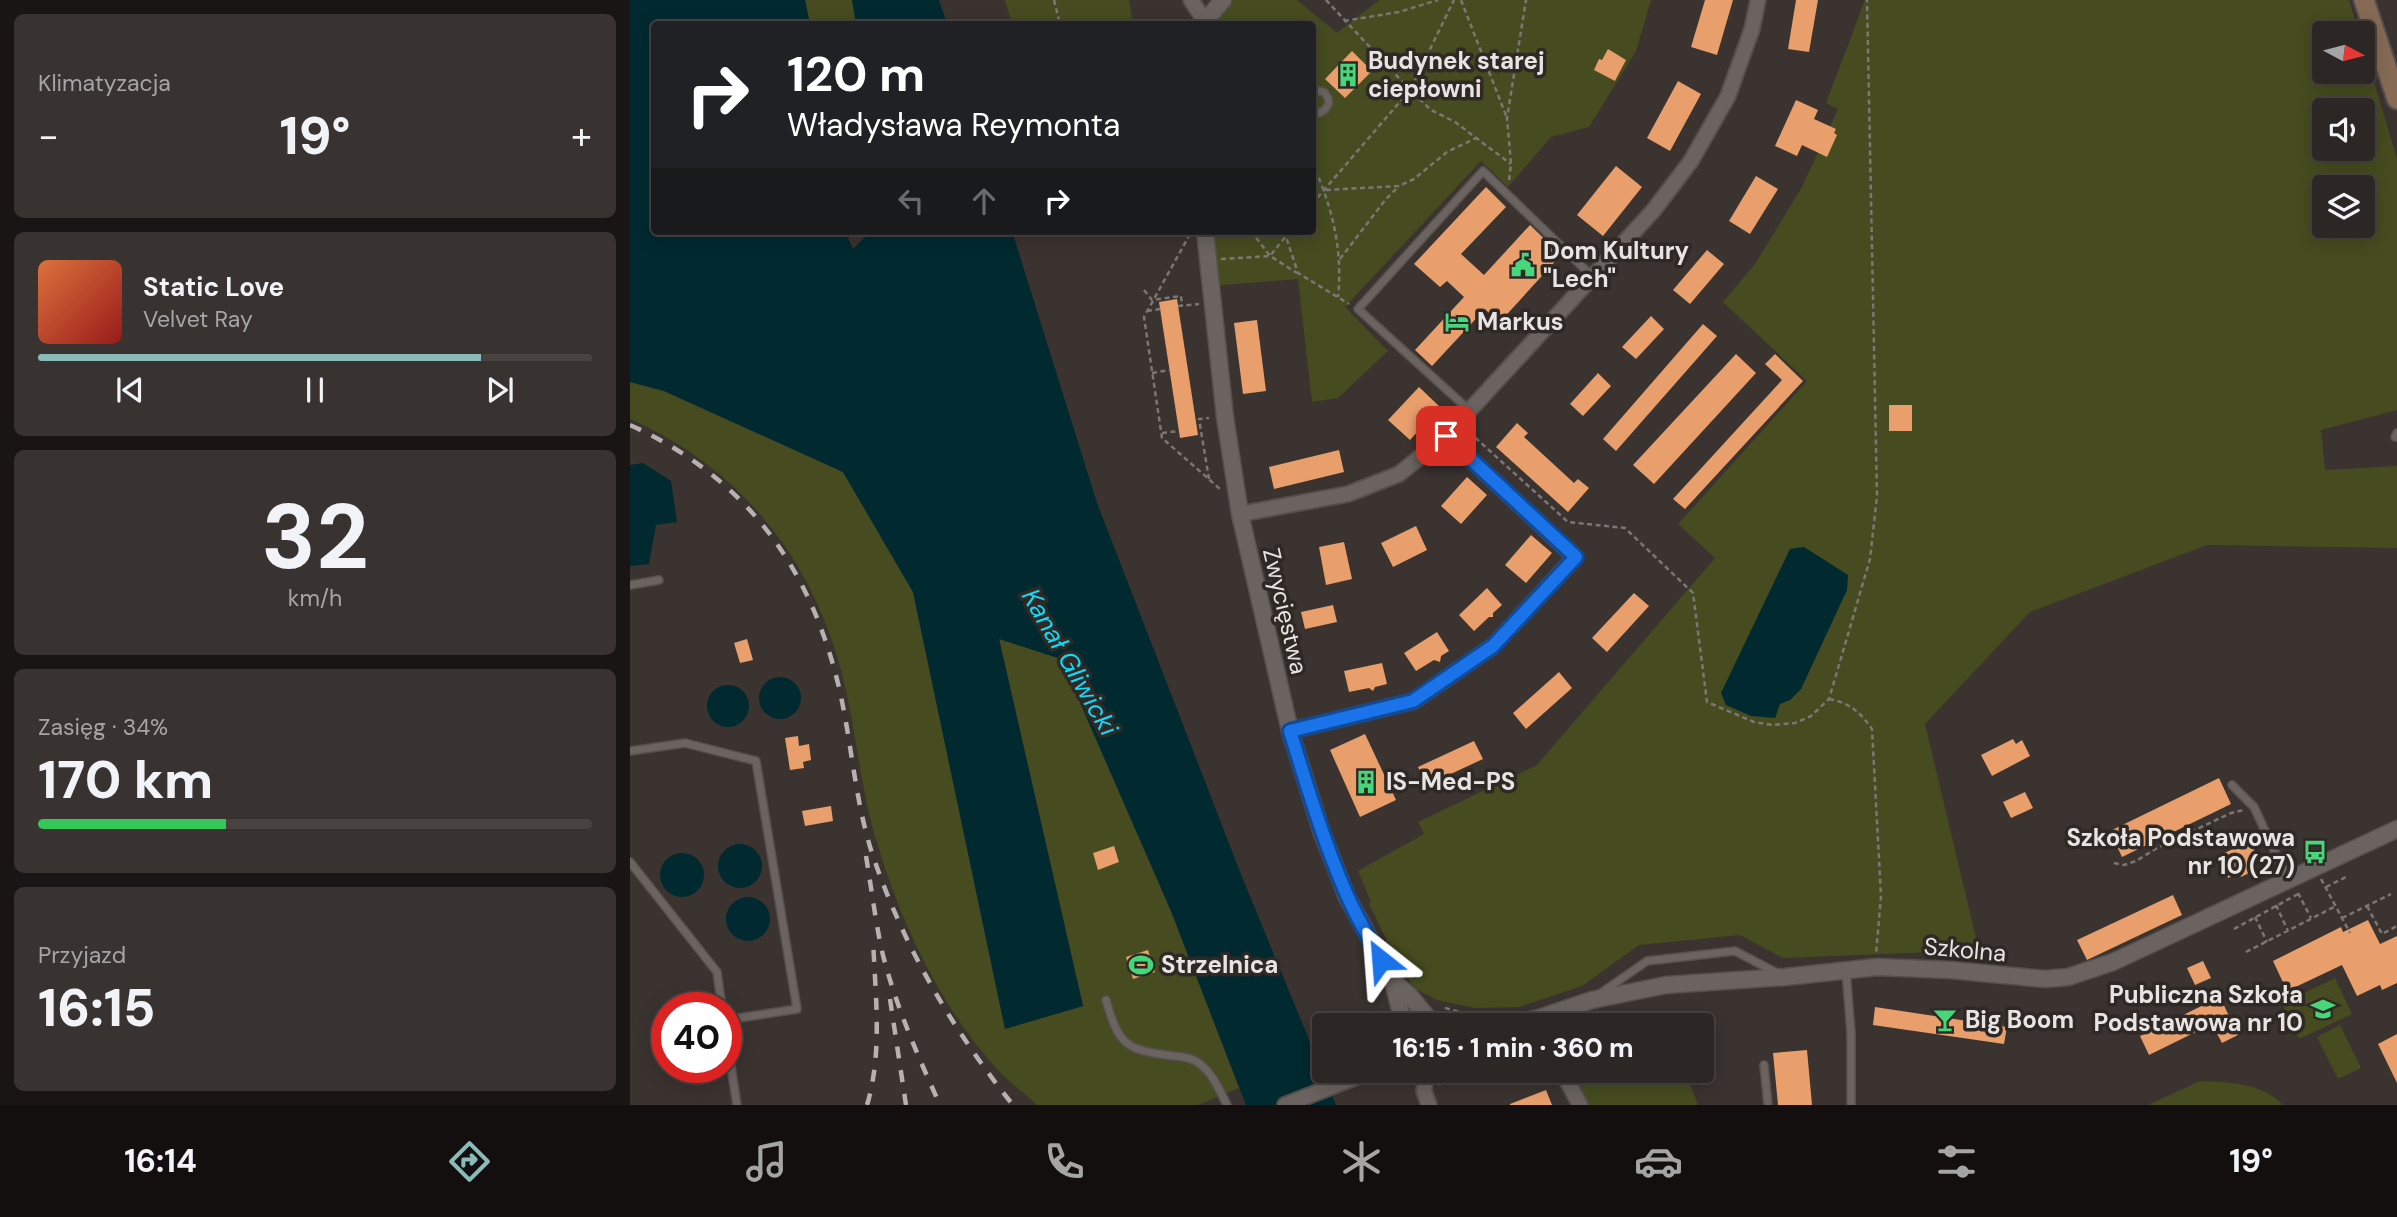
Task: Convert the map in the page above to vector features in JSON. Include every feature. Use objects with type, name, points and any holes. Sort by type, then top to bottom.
[{"type":"main road","points":[[2364,0],[2397,99]]},
{"type":"street","points":[[1191,0],[1203,21]]},
{"type":"street","points":[[1206,21],[1223,0]]},
{"type":"street","points":[[1239,510],[1348,494],[1399,474],[1446,436],[1594,278],[1653,211],[1691,161],[1728,96],[1752,29],[1758,0]]},
{"type":"street","name":"Zwycięstwa","points":[[1205,235],[1225,417],[1239,510],[1290,731],[1322,833],[1347,897],[1392,981],[1401,1013]]},
{"type":"street","points":[[1290,731],[1413,701],[1493,646],[1576,557],[1446,436]]},
{"type":"street","name":"Szkolna","points":[[1561,1013],[1592,1000],[1666,985],[1846,970],[1905,967],[2045,979],[2068,977],[2113,962],[2397,829]]},
{"type":"street","name":"Zwycięstwa","points":[[1392,981],[1429,1013]]},
{"type":"street","points":[[1285,1105],[1341,1083]]},
{"type":"street","points":[[1568,1083],[1580,1105]]},
{"type":"lane","points":[[1316,91],[1324,92],[1329,103],[1326,109],[1320,113],[1316,112]]},
{"type":"lane","points":[[1469,410],[1358,309],[1483,171],[1594,278]]},
{"type":"lane","points":[[630,585],[659,580]]},
{"type":"lane","points":[[630,751],[685,743],[757,761],[797,1009],[742,1018]]},
{"type":"lane","points":[[2232,785],[2254,807],[2288,880]]},
{"type":"lane","points":[[630,862],[717,972],[720,992]]},
{"type":"lane","points":[[1592,1000],[1647,961],[1735,951],[1785,977]]},
{"type":"lane","points":[[1846,970],[1851,1033],[1851,1105]]},
{"type":"lane","points":[[1106,1000],[1119,1037],[1128,1045],[1188,1058],[1199,1063],[1212,1077],[1227,1105]]},
{"type":"lane","points":[[1764,1065],[1768,1105]]},
{"type":"lane","points":[[734,1083],[737,1105]]},
{"type":"path","points":[[1054,0],[1059,21]]},
{"type":"path","points":[[1325,0],[1431,110],[1455,122],[1511,164]]},
{"type":"path","points":[[1344,21],[1399,12],[1438,0]]},
{"type":"path","points":[[1316,200],[1410,90],[1454,0]]},
{"type":"path","points":[[1461,0],[1507,118]]},
{"type":"path","points":[[1507,194],[1511,164],[1507,118],[1526,0]]},
{"type":"path","points":[[1458,422],[1569,522],[1625,528],[1693,593],[1707,702],[1754,722],[1773,726],[1795,723],[1811,716],[1829,699],[1870,559],[1877,496],[1867,0]]},
{"type":"path","points":[[1340,259],[1399,186],[1414,179],[1447,152],[1476,138]]},
{"type":"path","points":[[1316,171],[1336,226],[1340,259],[1338,297]]},
{"type":"path","points":[[1325,190],[1399,186]]},
{"type":"path","points":[[1190,235],[1144,317],[1162,438],[1209,479],[1239,510]]},
{"type":"path","points":[[1254,235],[1270,256],[1358,309]]},
{"type":"path","points":[[1208,260],[1270,256],[1286,236]]},
{"type":"path","points":[[1286,236],[1298,274]]},
{"type":"path","points":[[1144,290],[1152,300]]},
{"type":"path","points":[[1152,300],[1181,296],[1180,306],[1213,303]]},
{"type":"path","points":[[1147,311],[1161,309]]},
{"type":"path","points":[[1152,373],[1170,370]]},
{"type":"path","points":[[1209,479],[1198,427],[1199,419],[1225,417]]},
{"type":"path","points":[[1162,433],[1179,431]]},
{"type":"path","points":[[1829,699],[1844,702],[1861,713],[1872,729],[1881,896],[1876,957]]},
{"type":"path","points":[[2114,863],[2124,865],[2136,861],[2157,848],[2231,813],[2254,807]]},
{"type":"path","points":[[2320,876],[2350,933]]},
{"type":"path","points":[[2326,887],[2346,877]]},
{"type":"path","points":[[2234,929],[2298,893],[2311,919]]},
{"type":"path","points":[[2342,918],[2391,894]]},
{"type":"path","points":[[2276,905],[2288,930]]},
{"type":"path","points":[[2246,952],[2336,906]]},
{"type":"path","points":[[2367,906],[2382,934],[2397,926]]},
{"type":"path","points":[[2255,917],[2267,942]]},
{"type":"path","points":[[1407,1083],[1414,1092],[1427,1098],[1441,1083]]},
{"type":"green space","points":[[805,0],[852,0],[856,21],[809,21]]},
{"type":"green space","points":[[1005,0],[1129,0],[1132,21],[1011,21]]},
{"type":"green space","points":[[1223,0],[1297,0],[1337,33],[1379,0],[1651,0],[1636,51],[1589,127],[1551,137],[1508,187],[1481,161],[1345,307],[1388,351],[1338,398],[1312,402],[1298,279],[1211,286],[1205,235],[1316,235],[1316,21],[1206,21]]},
{"type":"green space","points":[[1865,0],[2349,0],[2355,21],[2312,21],[2312,84],[2375,84],[2397,159],[2397,410],[2321,430],[2325,470],[2397,466],[2397,548],[2207,545],[2030,612],[1925,724],[1981,959],[1935,952],[1783,958],[1740,935],[1639,945],[1582,986],[1519,1007],[1475,1008],[1437,1000],[1414,988],[1369,904],[1371,902],[1358,871],[1424,834],[1418,822],[1537,765],[1715,558],[1678,524],[1807,381],[1723,302],[1755,264],[1802,187],[1838,109],[1826,103]]},
{"type":"green space","points":[[630,382],[664,391],[843,472],[913,592],[1005,1028],[1083,1006],[999,638],[1061,659],[1171,911],[1239,1088],[1198,1105],[1037,1105],[1007,1079],[977,1046],[941,993],[911,935],[888,876],[864,790],[847,695],[835,650],[819,607],[798,567],[773,530],[744,496],[710,467],[672,441],[630,419]]},
{"type":"green space","points":[[2335,978],[2352,1014],[2299,1039],[2282,1004]]},
{"type":"green space","points":[[2340,1025],[2361,1068],[2338,1079],[2317,1037]]},
{"type":"green space","points":[[2200,1081],[2233,1083],[2255,1088],[2266,1092],[2283,1105],[2148,1105]]},
{"type":"green space","points":[[1574,1083],[1690,1083],[1698,1105],[1583,1105]]},
{"type":"water","name":"Kanał Gliwicki","points":[[630,0],[805,0],[809,21],[651,21],[651,235],[847,235],[853,249],[867,235],[1013,235],[1097,503],[1242,877],[1312,1047],[1312,1083],[1327,1083],[1336,1105],[1246,1105],[1171,911],[1061,659],[999,639],[1083,1006],[1005,1029],[913,592],[843,472],[664,391],[630,382]]},
{"type":"water","points":[[852,0],[939,0],[946,21],[856,21]]},
{"type":"water","points":[[643,463],[671,481],[677,522],[656,525],[649,564],[630,566],[630,465]]},
{"type":"water","points":[[1804,547],[1848,575],[1847,590],[1801,689],[1790,700],[1780,704],[1775,718],[1751,716],[1726,705],[1721,693],[1790,549]]},
{"type":"water","points":[[780,677],[795,683],[801,698],[795,713],[780,719],[765,713],[759,698],[765,683]]},
{"type":"water","points":[[728,685],[743,691],[749,706],[743,721],[728,727],[713,721],[707,706],[713,691]]},
{"type":"water","points":[[740,844],[755,851],[762,866],[755,881],[740,888],[725,881],[718,866],[725,851]]},
{"type":"water","points":[[682,853],[698,859],[704,875],[698,891],[682,897],[666,891],[660,875],[666,859]]},
{"type":"water","points":[[748,897],[763,904],[770,919],[763,934],[748,941],[733,934],[726,919],[733,904]]},
{"type":"building","points":[[1705,0],[1733,0],[1717,55],[1691,47]]},
{"type":"building","points":[[1796,0],[1818,0],[1809,52],[1788,49]]},
{"type":"building","points":[[1608,49],[1626,60],[1615,81],[1594,70]]},
{"type":"building","name":"Budynek starej ciepłowni","points":[[1352,51],[1372,71],[1345,98],[1325,79]]},
{"type":"building","points":[[1678,81],[1701,94],[1670,151],[1647,138]]},
{"type":"building","points":[[1796,100],[1818,110],[1814,119],[1836,129],[1834,133],[1837,135],[1827,157],[1802,145],[1797,156],[1775,146]]},
{"type":"building","points":[[1616,166],[1642,187],[1603,236],[1577,215]]},
{"type":"building","points":[[1756,176],[1778,189],[1750,234],[1729,221]]},
{"type":"building","points":[[1486,187],[1506,207],[1461,254],[1484,275],[1530,225],[1561,255],[1499,323],[1485,309],[1432,366],[1415,350],[1464,297],[1447,281],[1440,287],[1414,264]]},
{"type":"building","points":[[1707,250],[1724,264],[1690,304],[1673,290]]},
{"type":"building","points":[[1177,299],[1198,435],[1180,438],[1159,302]]},
{"type":"building","points":[[1651,316],[1664,329],[1636,359],[1622,347]]},
{"type":"building","points":[[1257,320],[1266,391],[1243,394],[1234,323]]},
{"type":"building","points":[[1703,324],[1717,336],[1616,451],[1603,439]]},
{"type":"building","points":[[1736,354],[1756,373],[1654,484],[1633,465]]},
{"type":"building","points":[[1775,354],[1803,381],[1685,509],[1673,499],[1782,380],[1765,364]]},
{"type":"building","points":[[1598,373],[1611,386],[1583,416],[1570,404]]},
{"type":"building","points":[[1419,387],[1440,407],[1410,440],[1388,420]]},
{"type":"building","points":[[1889,405],[1912,405],[1912,431],[1889,431]]},
{"type":"building","points":[[1517,423],[1528,433],[1524,437],[1574,483],[1578,479],[1589,488],[1568,512],[1496,447]]},
{"type":"building","points":[[1339,450],[1344,472],[1274,489],[1269,467]]},
{"type":"building","points":[[1467,477],[1487,495],[1461,524],[1441,506]]},
{"type":"building","points":[[1416,526],[1427,550],[1393,567],[1381,543]]},
{"type":"building","points":[[1531,535],[1552,553],[1526,583],[1505,565]]},
{"type":"building","points":[[1344,542],[1352,579],[1326,585],[1319,547]]},
{"type":"building","points":[[1487,588],[1502,605],[1493,613],[1493,617],[1489,617],[1474,631],[1459,615]]},
{"type":"building","points":[[1634,593],[1649,606],[1607,652],[1592,638]]},
{"type":"building","points":[[1333,605],[1337,622],[1305,629],[1301,612]]},
{"type":"building","points":[[1437,632],[1449,651],[1441,656],[1440,662],[1434,660],[1416,671],[1404,653]]},
{"type":"building","points":[[747,639],[753,660],[740,663],[734,643]]},
{"type":"building","points":[[1382,663],[1387,684],[1375,687],[1373,691],[1369,688],[1349,692],[1344,671]]},
{"type":"building","points":[[1559,672],[1572,688],[1526,729],[1513,713]]},
{"type":"building","name":"IS-Med-PS","points":[[1365,734],[1396,800],[1360,817],[1330,750]]},
{"type":"building","points":[[798,736],[799,746],[809,744],[811,760],[803,762],[804,768],[790,770],[785,738]]},
{"type":"building","points":[[2013,739],[2016,744],[2022,740],[2030,756],[1992,776],[1981,755]]},
{"type":"building","points":[[1474,741],[1483,759],[1427,785],[1418,767]]},
{"type":"building","points":[[2219,778],[2231,804],[2122,857],[2110,831]]},
{"type":"building","points":[[2025,792],[2033,808],[2011,818],[2003,802]]},
{"type":"building","points":[[831,806],[833,821],[805,826],[802,811]]},
{"type":"building","points":[[2250,841],[2260,862],[2249,867],[2251,872],[2241,877],[2239,872],[2228,878],[2218,856]]},
{"type":"building","points":[[1114,846],[1119,862],[1098,870],[1093,853]]},
{"type":"building","points":[[2173,895],[2182,915],[2087,960],[2077,940]]},
{"type":"building","points":[[2368,920],[2380,944],[2397,936],[2397,983],[2382,990],[2380,985],[2357,996],[2342,965],[2287,991],[2273,961],[2341,927],[2343,932]]},
{"type":"building","points":[[1148,950],[1155,972],[1133,979],[1126,957]]},
{"type":"building","points":[[2203,961],[2211,978],[2195,985],[2187,968]]},
{"type":"building","points":[[2220,997],[2238,1035],[2222,1043],[2212,1024],[2149,1055],[2140,1036]]},
{"type":"building","points":[[1875,1007],[2007,1027],[2004,1044],[1873,1025]]},
{"type":"building","points":[[2397,1034],[2397,1083],[2378,1044]]},
{"type":"building","points":[[1807,1050],[1812,1105],[1778,1105],[1773,1053]]},
{"type":"building","points":[[1546,1090],[1552,1105],[1510,1105],[1510,1104]]},
{"type":"railway","points":[[630,425],[671,447],[708,472],[740,500],[768,532],[792,567],[812,606],[828,647],[840,692],[866,833],[884,887],[931,985],[970,1047],[1013,1105]]},
{"type":"railway","points":[[866,856],[879,936],[892,988],[940,1105]]},
{"type":"railway","points":[[867,1105],[876,1043],[873,938]]},
{"type":"railway","points":[[890,999],[906,1105]]},
{"type":"place","name":"Budynek starej ciepłowni","points":[[1348,75]]},
{"type":"place","name":"Dom Kultury \"Lech\"","points":[[1523,265]]},
{"type":"place","name":"Markus","points":[[1457,322]]},
{"type":"place","name":"IS-Med-PS","points":[[1366,782]]},
{"type":"place","name":"Szkoła Podstawowa nr 10 (27)","points":[[2315,852]]},
{"type":"place","name":"Strzelnica","points":[[1141,965]]},
{"type":"place","name":"Publiczna Szkoła Podstawowa nr 10","points":[[2323,1009]]},
{"type":"place","name":"Big Boom","points":[[1945,1020]]},
{"type":"route","points":[[1381,960],[1347,897],[1322,833],[1290,731],[1413,701],[1493,646],[1576,557],[1446,436]]}]
